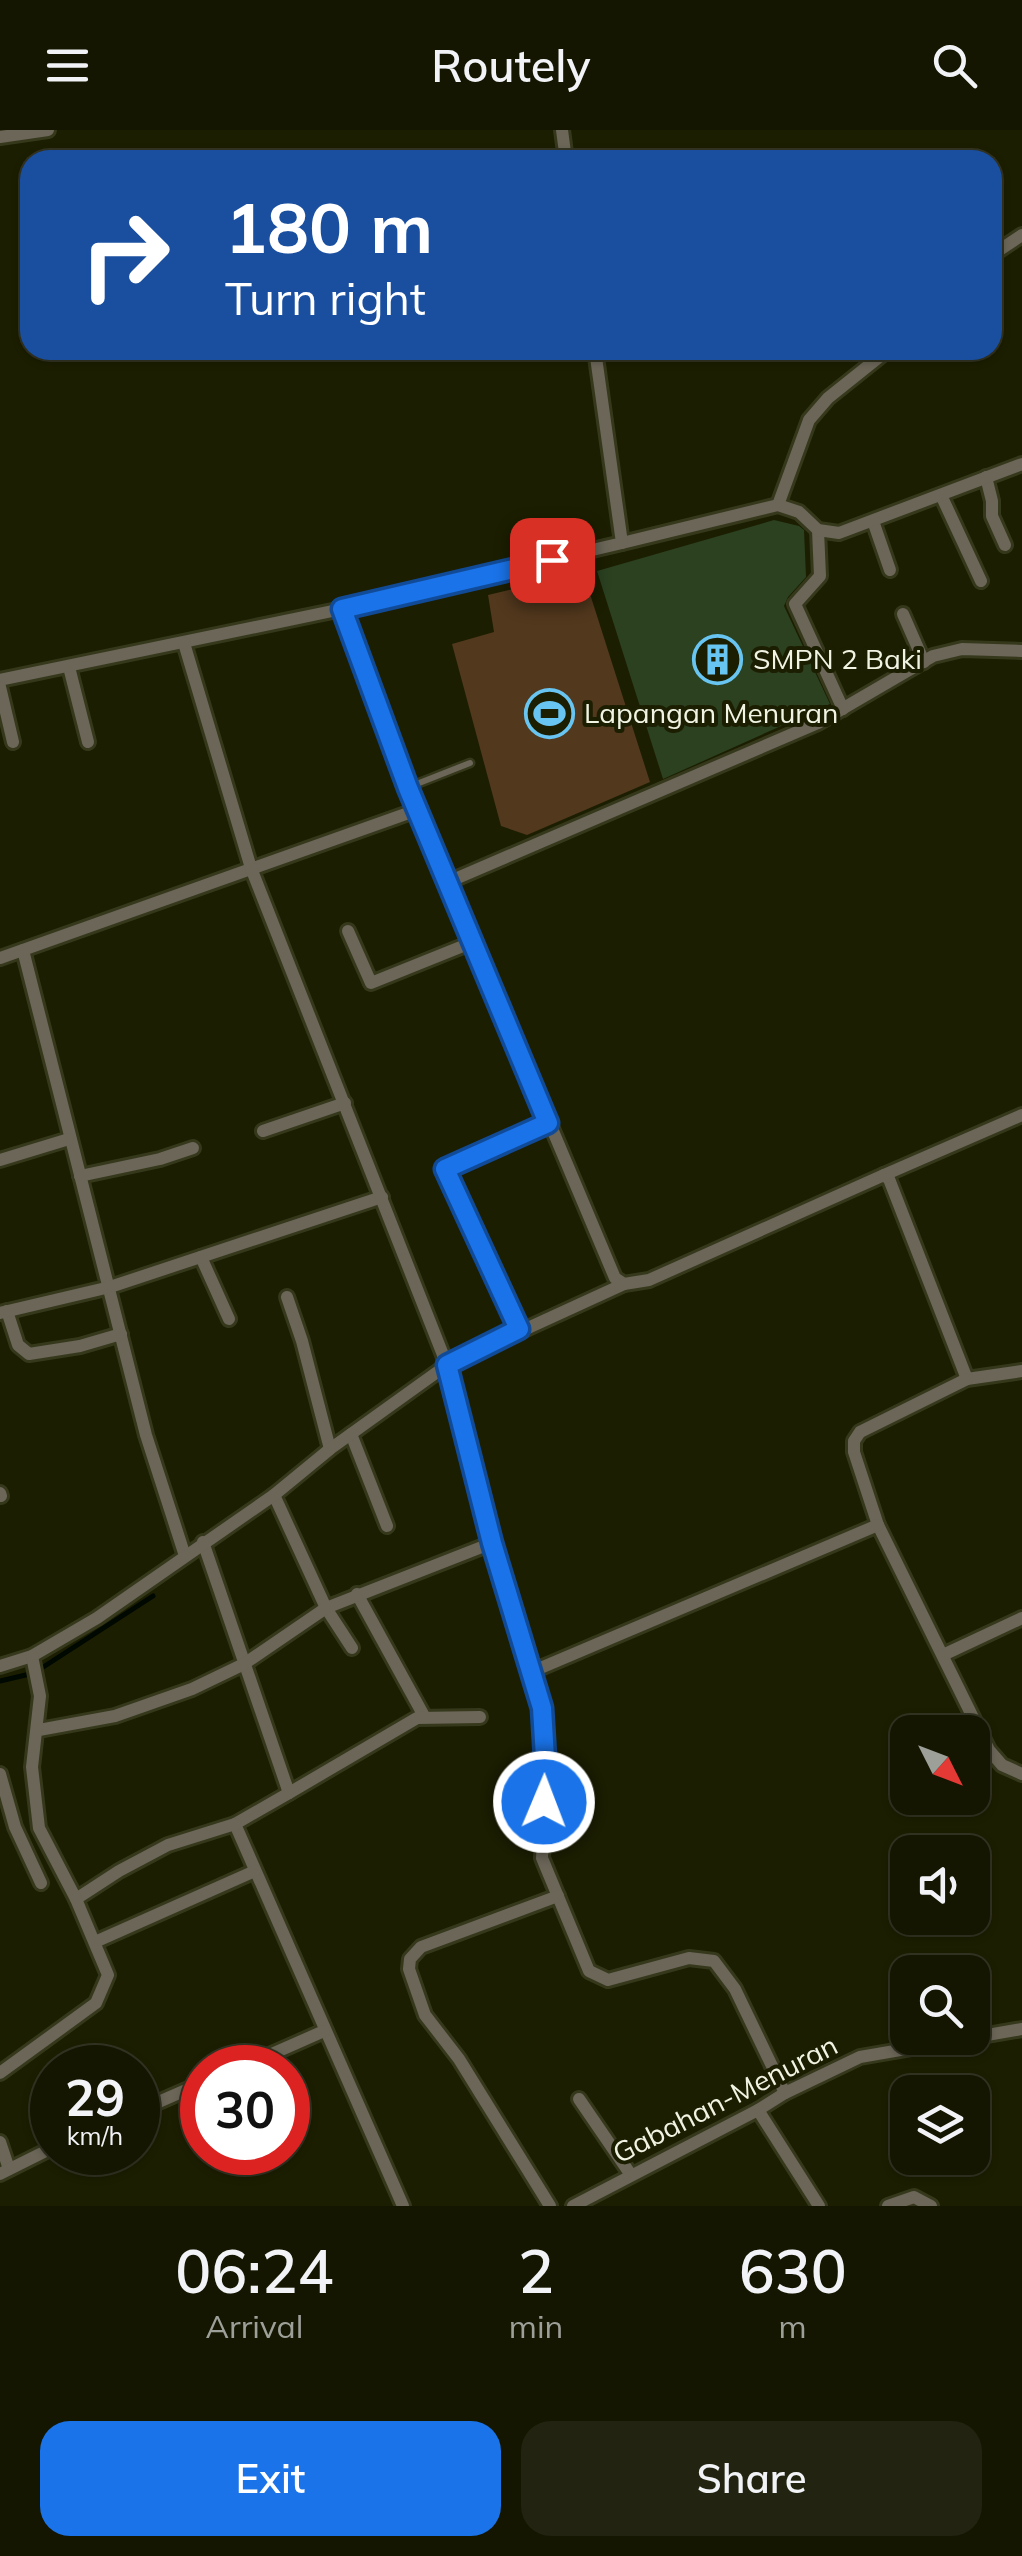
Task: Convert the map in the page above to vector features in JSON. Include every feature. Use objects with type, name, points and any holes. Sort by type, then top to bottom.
[{"type":"street","points":[[0,137],[48,130]]},
{"type":"street","points":[[596,360],[622,544]]},
{"type":"street","points":[[778,505],[809,420],[828,398],[876,360]]},
{"type":"street","points":[[13,742],[0,684],[342,609],[778,505],[799,512],[818,530],[831,534],[1022,464]]},
{"type":"street","points":[[986,478],[993,520],[1005,545]]},
{"type":"street","points":[[941,494],[981,581]]},
{"type":"street","points":[[873,521],[890,570]]},
{"type":"street","points":[[818,530],[820,576],[795,604],[842,709]]},
{"type":"street","points":[[342,609],[408,788],[472,942],[615,1278],[624,1284]]},
{"type":"street","points":[[904,614],[924,662]]},
{"type":"street","points":[[184,643],[251,868],[447,1365],[492,1543],[542,1708],[546,1774],[542,1858],[589,1972],[597,1978],[620,1979],[689,1958],[714,1962],[736,1989],[785,2092]]},
{"type":"street","points":[[448,882],[804,729],[943,652],[1022,651]]},
{"type":"street","points":[[69,667],[88,742]]},
{"type":"street","points":[[0,958],[417,810]]},
{"type":"street","points":[[348,931],[371,983],[472,942]]},
{"type":"street","points":[[23,950],[146,1435],[185,1556]]},
{"type":"street","points":[[263,1130],[344,1104]]},
{"type":"street","points":[[0,1666],[36,1666],[447,1365],[519,1329],[624,1284],[650,1280],[1022,1115]]},
{"type":"street","points":[[519,1329],[445,1169],[548,1123]]},
{"type":"street","points":[[0,1160],[70,1139]]},
{"type":"street","points":[[80,1176],[193,1148]]},
{"type":"street","points":[[884,1175],[967,1380]]},
{"type":"street","points":[[121,1334],[80,1346],[29,1354],[18,1346],[4,1312],[110,1288],[382,1198]]},
{"type":"street","points":[[201,1258],[229,1319]]},
{"type":"street","points":[[287,1297],[330,1449]]},
{"type":"street","points":[[1022,1370],[967,1380],[878,1421],[860,1432],[854,1441],[854,1452],[878,1525],[942,1656],[994,1757],[1002,1766],[1022,1774]]},
{"type":"street","points":[[351,1434],[388,1526]]},
{"type":"street","points":[[274,1495],[326,1608],[352,1648]]},
{"type":"street","points":[[531,1672],[878,1525]]},
{"type":"street","points":[[203,1542],[289,1793]]},
{"type":"street","points":[[38,1730],[115,1716],[192,1689],[244,1664],[326,1608],[492,1543]]},
{"type":"street","points":[[357,1594],[424,1716]]},
{"type":"street","points":[[942,1656],[1022,1618]]},
{"type":"street","points":[[0,2073],[96,2003],[108,1974],[76,1899],[39,1828],[32,1767],[38,1730],[36,1666]]},
{"type":"street","points":[[76,1899],[168,1846],[235,1824],[424,1716],[480,1717]]},
{"type":"street","points":[[0,1774],[14,1828],[42,1883]]},
{"type":"street","points":[[235,1824],[398,2204]]},
{"type":"street","points":[[95,1942],[255,1871]]},
{"type":"street","points":[[550,2206],[460,2059],[425,2014],[408,1969],[410,1959],[422,1947],[558,1896]]},
{"type":"street","name":"Gabahan-Menuran","points":[[573,2206],[758,2110],[785,2092],[860,2057],[1022,2030]]},
{"type":"street","points":[[292,2045],[324,2031]]},
{"type":"street","points":[[580,2099],[630,2176]]},
{"type":"street","points":[[758,2110],[818,2206]]},
{"type":"street","points":[[0,2142],[5,2172],[30,2159]]},
{"type":"street","points":[[888,2206],[914,2197],[931,2206]]},
{"type":"lane","points":[[408,788],[470,763]]},
{"type":"shaded area","name":"Lapangan Menuran","points":[[583,572],[650,782],[527,835],[501,826],[452,644],[494,632],[488,595]]},
{"type":"building","name":"SMPN 2 Baki","points":[[774,520],[804,530],[806,577],[784,606],[830,704],[663,779],[597,571]]},
{"type":"waterway","points":[[0,1681],[34,1673],[153,1596]]},
{"type":"place","name":"SMPN 2 Baki","points":[[718,659]]},
{"type":"place","name":"Lapangan Menuran","points":[[549,713]]},
{"type":"route","points":[[544,1802],[542,1708],[492,1543],[447,1365],[519,1329],[445,1169],[548,1123],[408,788],[342,609],[552,560]]}]
